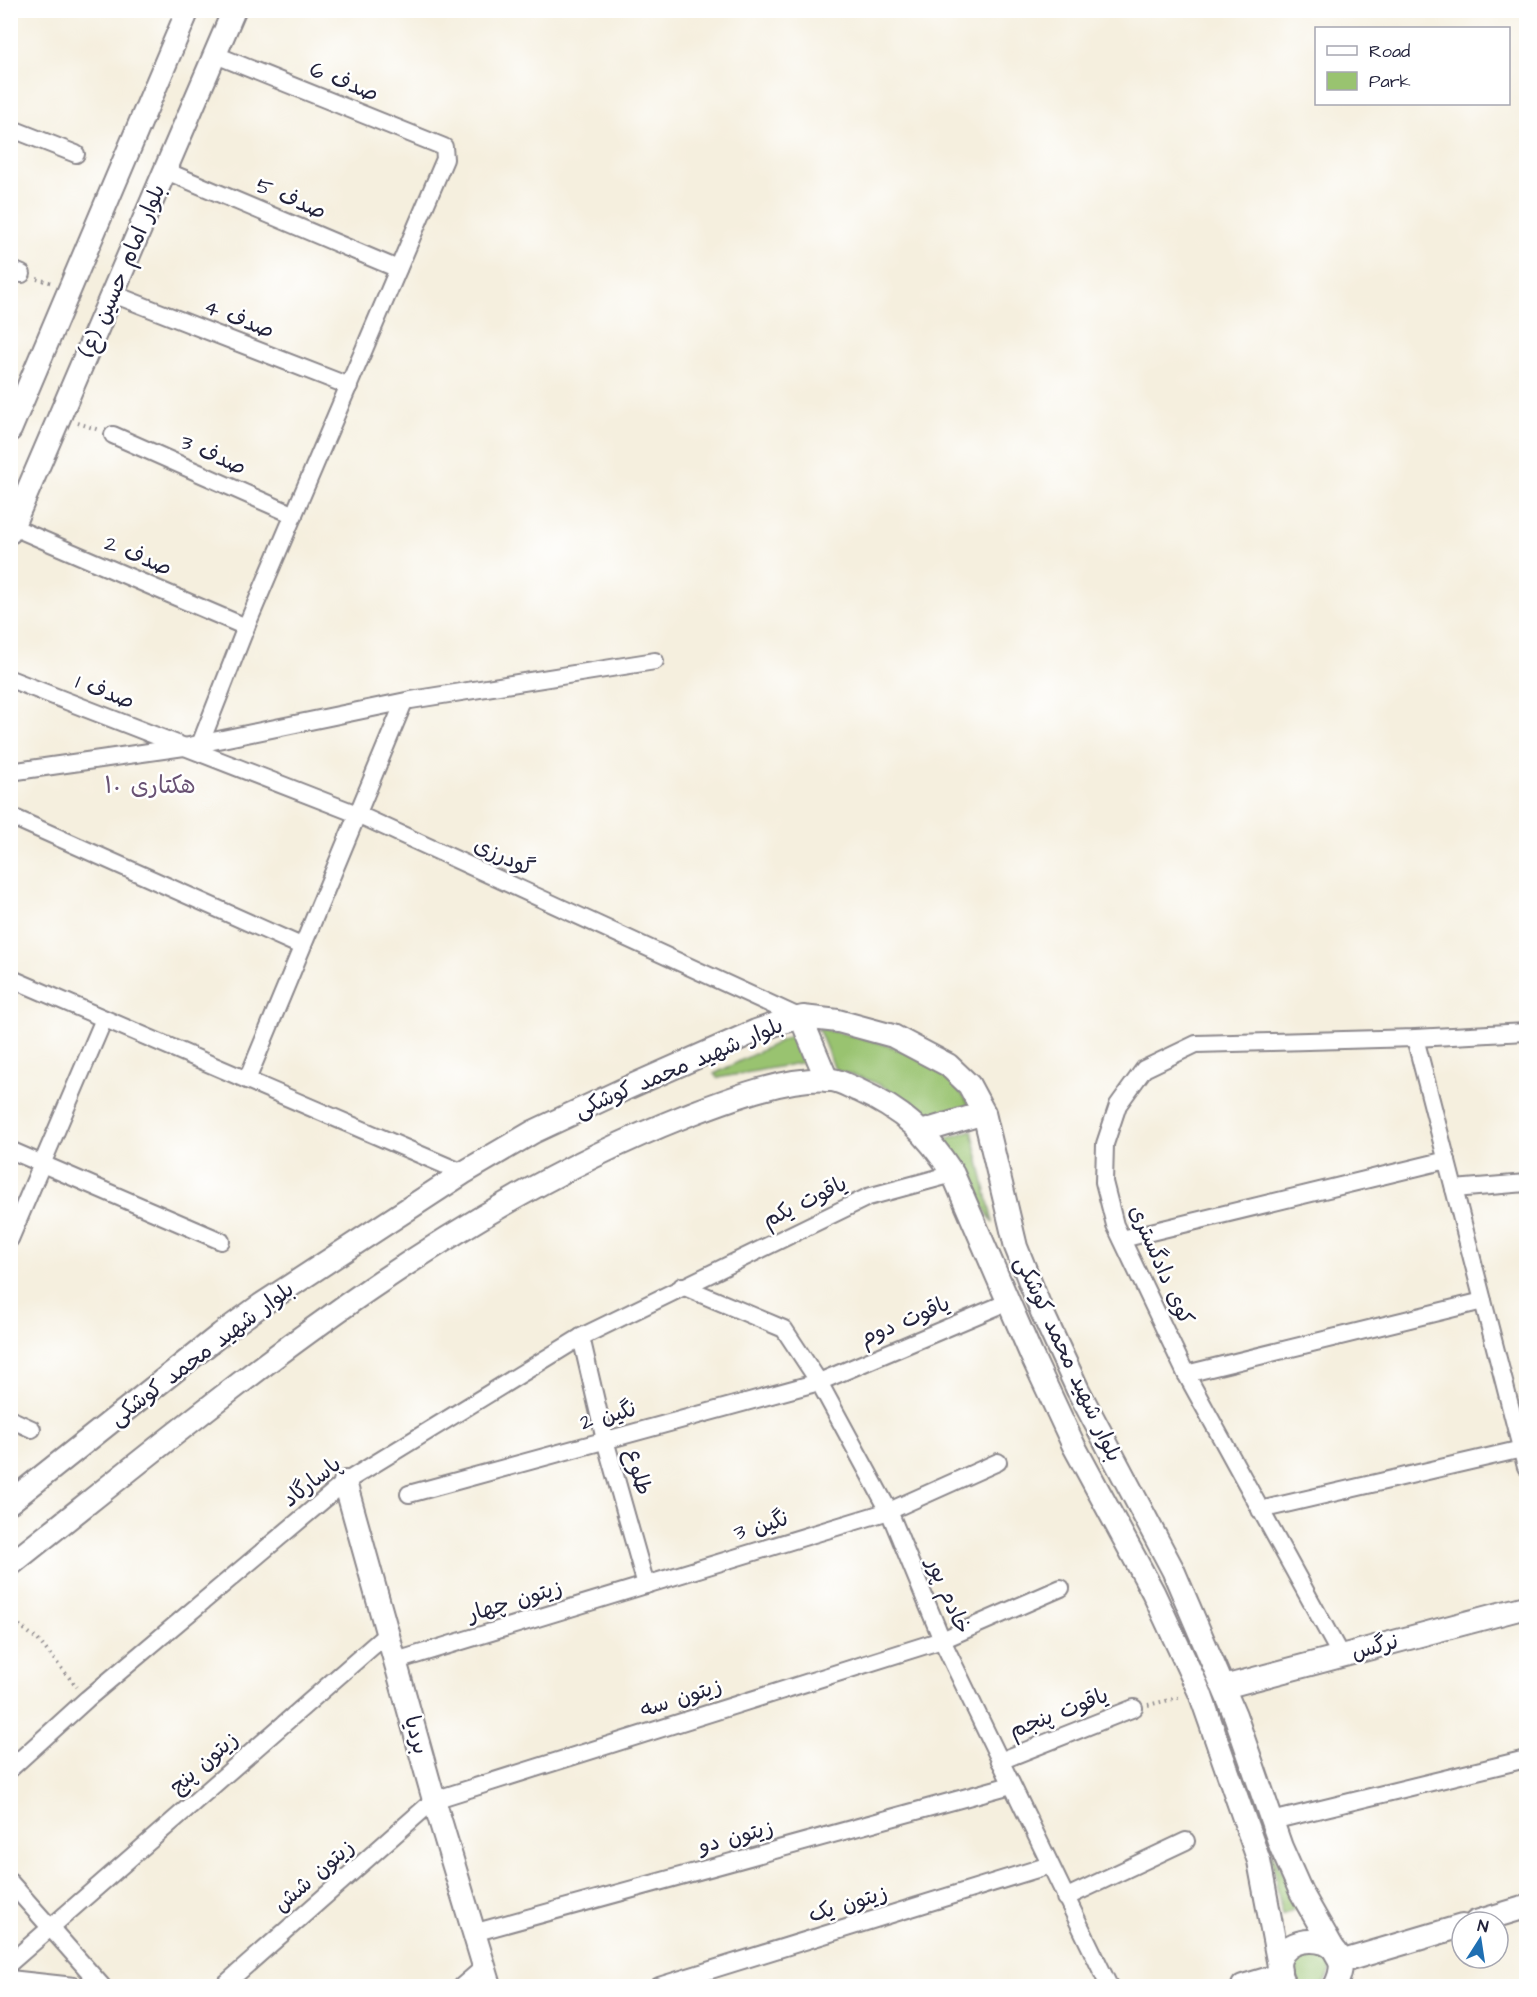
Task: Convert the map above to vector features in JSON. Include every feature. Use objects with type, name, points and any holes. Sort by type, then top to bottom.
[{"type":"main road","name":"بلوار امام حسین (ع)","points":[[10,430],[189,10]]},
{"type":"main road","name":"بلوار امام حسین (ع)","points":[[12,529],[234,10]]},
{"type":"main road","points":[[801,1018],[827,1080]]},
{"type":"main road","name":"بلوار شهید محمد کوشکی","points":[[10,1502],[221,1334],[463,1173],[534,1132],[756,1030],[801,1018],[866,1027],[893,1036],[948,1065],[969,1085],[984,1113],[1016,1247],[1042,1312],[1078,1390],[1173,1570],[1224,1687],[1272,1821],[1339,1972]]},
{"type":"main road","name":"بلوار شهید محمد کوشکی","points":[[10,1565],[248,1376],[380,1283],[531,1187],[649,1130],[713,1105],[779,1086],[835,1080],[875,1098],[908,1118],[938,1150],[953,1174],[1074,1446],[1153,1592],[1200,1693],[1259,1861],[1281,1978]]},
{"type":"main road","points":[[921,1132],[984,1113]]},
{"type":"main road","name":"بردیا","points":[[345,1482],[434,1800],[487,1977]]},
{"type":"main road","name":"نرگس","points":[[1224,1687],[1527,1607]]},
{"type":"main road","points":[[1510,1912],[1527,1907]]},
{"type":"main road","points":[[1243,1986],[1281,1978],[1284,1953],[1298,1941],[1307,1939],[1325,1943],[1339,1972],[1450,1930]]},
{"type":"street","name":"صدف 6","points":[[216,55],[444,147],[445,159],[398,269]]},
{"type":"street","points":[[10,128],[76,154]]},
{"type":"street","name":"صدف 5","points":[[166,171],[398,269]]},
{"type":"street","points":[[201,742],[246,627],[398,269]]},
{"type":"street","name":"صدف 4","points":[[113,294],[349,386]]},
{"type":"street","name":"صدف 3","points":[[113,435],[294,515]]},
{"type":"street","name":"صدف 2","points":[[12,529],[246,627]]},
{"type":"street","points":[[10,772],[184,747],[404,702],[655,661]]},
{"type":"street","name":"صدف 1","points":[[10,679],[184,747]]},
{"type":"street","points":[[247,1080],[404,702]]},
{"type":"street","name":"گودرزی","points":[[184,747],[357,814],[801,1018]]},
{"type":"street","points":[[10,816],[301,946]]},
{"type":"street","points":[[10,978],[463,1173]]},
{"type":"street","points":[[10,1239],[104,1018]]},
{"type":"street","name":"کوی دادگستری","points":[[1341,1656],[1186,1374],[1122,1239],[1104,1182],[1106,1144],[1118,1105],[1144,1069],[1196,1044],[1415,1038],[1527,1032]]},
{"type":"street","points":[[1415,1038],[1527,1467]]},
{"type":"street","points":[[10,1150],[221,1241]]},
{"type":"street","points":[[1122,1239],[1447,1160]]},
{"type":"street","name":"یاقوت یکم","points":[[682,1286],[868,1197],[953,1174]]},
{"type":"street","points":[[1455,1189],[1527,1183]]},
{"type":"street","name":"پاسارگاد","points":[[10,1769],[87,1699],[345,1482],[580,1336],[682,1286]]},
{"type":"street","name":"خادم پور","points":[[682,1286],[784,1329],[819,1382],[889,1511],[942,1640],[1109,1986]]},
{"type":"street","points":[[1186,1374],[1484,1301]]},
{"type":"street","name":"یاقوت دوم","points":[[819,1382],[1008,1302]]},
{"type":"street","name":"طلوع","points":[[580,1336],[605,1440],[646,1585]]},
{"type":"street","name":"نگین 2","points":[[409,1494],[819,1382]]},
{"type":"street","points":[[10,1419],[32,1429]]},
{"type":"street","points":[[1260,1510],[1522,1449]]},
{"type":"street","name":"نگین 3","points":[[646,1585],[889,1511],[998,1462]]},
{"type":"street","name":"زیتون چهار","points":[[396,1661],[646,1585]]},
{"type":"street","name":"زیتون سه","points":[[434,1800],[942,1640],[1061,1588]]},
{"type":"street","name":"زیتون پنج","points":[[10,1963],[388,1633]]},
{"type":"street","name":"یاقوت پنجم","points":[[999,1761],[1134,1708]]},
{"type":"street","points":[[1272,1821],[1527,1759]]},
{"type":"street","name":"زیتون دو","points":[[473,1933],[1011,1785]]},
{"type":"street","name":"زیتون شش","points":[[223,1986],[434,1800]]},
{"type":"street","points":[[1065,1898],[1186,1841]]},
{"type":"street","name":"زیتون یک","points":[[659,1986],[1050,1865]]},
{"type":"street","points":[[10,1882],[102,1986]]},
{"type":"street","points":[[462,1986],[487,1977]]},
{"type":"street","points":[[10,1979],[74,1986]]},
{"type":"path","points":[[16,271],[71,289]]},
{"type":"path","points":[[60,417],[113,435]]},
{"type":"path","points":[[10,1618],[38,1640],[87,1699]]},
{"type":"path","points":[[1134,1708],[1200,1693]]},
{"type":"green space","points":[[818,1028],[884,1044],[905,1052],[942,1074],[972,1109],[926,1124],[909,1104],[888,1089],[864,1078],[838,1071],[834,1067]]},
{"type":"green space","points":[[794,1034],[805,1062],[718,1078],[714,1074]]},
{"type":"green space","points":[[972,1130],[993,1223],[942,1140]]},
{"type":"green space","points":[[1270,1849],[1300,1907],[1282,1915]]},
{"type":"green space","points":[[1310,1949],[1324,1955],[1330,1969],[1324,1983],[1310,1989],[1296,1983],[1290,1969],[1296,1955]]},
{"type":"district","name":"۱۰ هکتاری","points":[[150,786]]}]
